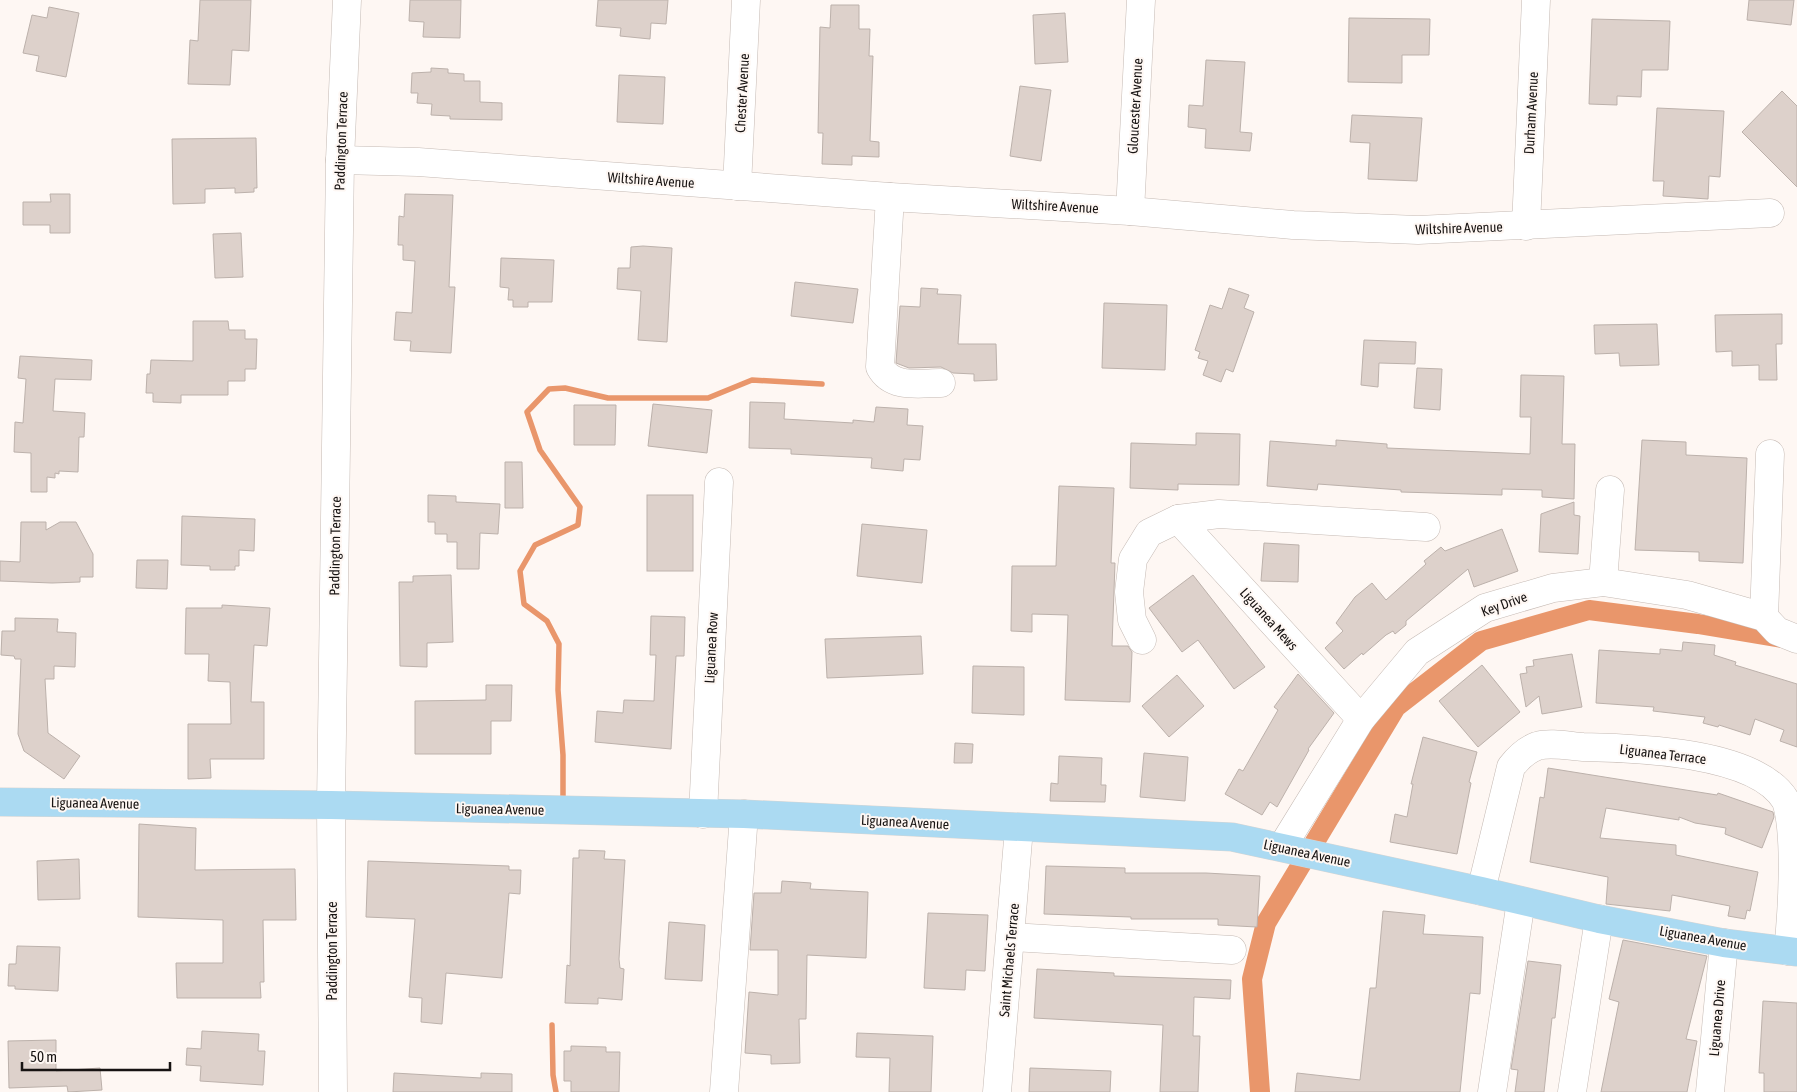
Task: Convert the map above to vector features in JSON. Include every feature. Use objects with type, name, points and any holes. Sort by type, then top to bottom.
[{"type":"main road","name":"Liguanea Avenue","points":[[0,802],[331,805],[744,814],[1232,837],[1600,919],[1724,943],[1792,952]]},
{"type":"street","name":"Paddington Terrace","points":[[333,1092],[331,805],[340,160],[347,0]]},
{"type":"street","name":"Chester Avenue","points":[[737,186],[746,0]]},
{"type":"street","name":"Gloucester Avenue","points":[[1130,211],[1141,0]]},
{"type":"street","name":"Durham Avenue","points":[[1526,226],[1536,0]]},
{"type":"street","name":"Wiltshire Avenue","points":[[340,160],[418,162],[890,197],[1130,211],[1293,225],[1418,230],[1770,213]]},
{"type":"street","points":[[890,197],[880,367],[885,377],[896,382],[941,383]]},
{"type":"street","points":[[1764,617],[1770,454]]},
{"type":"street","name":"Liguanea Row","points":[[703,814],[718,482]]},
{"type":"street","points":[[1603,582],[1610,490]]},
{"type":"street","points":[[1142,640],[1132,620],[1129,592],[1134,559],[1148,533],[1178,518],[1219,514],[1426,527]]},
{"type":"street","name":"Liguanea Mews","points":[[1178,518],[1361,719]]},
{"type":"street","name":"Key Drive","points":[[1286,848],[1361,719],[1417,652],[1485,608],[1553,588],[1603,582],[1687,595],[1764,617],[1777,631],[1797,639]]},
{"type":"street","name":"Liguanea Terrace","points":[[1481,891],[1510,767],[1522,754],[1538,746],[1638,748],[1706,758],[1761,777],[1784,798],[1793,815],[1795,836],[1792,952]]},
{"type":"street","points":[[724,1092],[744,814]]},
{"type":"street","name":"Saint Michaels Terrace","points":[[997,1092],[1019,828]]},
{"type":"street","points":[[1492,1092],[1522,901]]},
{"type":"street","points":[[1572,1092],[1600,919]]},
{"type":"street","points":[[1011,937],[1232,950]]},
{"type":"street","name":"Liguanea Drive","points":[[1710,1092],[1724,943]]},
{"type":"building","points":[[200,0],[251,0],[249,51],[232,50],[230,85],[188,84],[190,40],[198,41]]},
{"type":"building","points":[[410,0],[461,0],[460,38],[423,37],[424,22],[409,21]]},
{"type":"building","points":[[598,0],[668,0],[666,24],[651,23],[650,39],[620,36],[621,28],[596,26]]},
{"type":"building","points":[[1749,0],[1794,0],[1791,25],[1747,20]]},
{"type":"building","points":[[831,5],[859,5],[859,29],[870,29],[869,56],[873,56],[870,141],[879,142],[879,157],[852,156],[852,165],[822,164],[823,133],[818,133],[820,27],[830,28]]},
{"type":"building","points":[[49,7],[79,13],[66,77],[36,71],[39,56],[23,53],[32,15],[47,18]]},
{"type":"building","points":[[1065,13],[1068,62],[1035,64],[1033,15]]},
{"type":"building","points":[[1349,18],[1430,19],[1429,55],[1402,55],[1402,83],[1348,82]]},
{"type":"building","points":[[1592,19],[1670,21],[1668,70],[1642,70],[1641,97],[1617,96],[1617,105],[1589,104]]},
{"type":"building","points":[[1206,60],[1245,62],[1240,132],[1252,133],[1250,151],[1205,148],[1206,129],[1188,127],[1189,105],[1203,106]]},
{"type":"building","points":[[431,68],[448,69],[448,73],[464,74],[464,81],[480,81],[480,102],[502,103],[502,120],[450,119],[450,116],[431,115],[432,104],[417,103],[418,93],[411,93],[412,73],[431,72]]},
{"type":"building","points":[[619,75],[665,77],[663,124],[617,122]]},
{"type":"building","points":[[1020,86],[1051,90],[1041,161],[1010,156]]},
{"type":"building","points":[[1782,91],[1797,106],[1797,187],[1742,132]]},
{"type":"building","points":[[1657,108],[1724,111],[1720,177],[1709,176],[1708,199],[1663,196],[1664,181],[1653,181]]},
{"type":"building","points":[[1352,115],[1422,118],[1417,181],[1368,179],[1370,143],[1350,142]]},
{"type":"building","points":[[256,138],[257,188],[254,188],[254,192],[235,193],[235,188],[205,189],[205,203],[173,204],[172,139]]},
{"type":"building","points":[[50,194],[70,194],[70,233],[50,233],[50,225],[23,225],[23,202],[51,202]]},
{"type":"building","points":[[405,194],[453,195],[449,287],[455,287],[451,353],[410,351],[411,341],[394,340],[396,312],[412,313],[415,261],[403,260],[403,245],[398,245],[399,216],[404,217]]},
{"type":"building","points":[[241,233],[243,277],[215,278],[213,234]]},
{"type":"building","points":[[631,247],[672,248],[667,342],[638,340],[641,291],[617,289],[618,268],[630,268]]},
{"type":"building","points":[[501,258],[554,260],[552,302],[528,302],[528,307],[513,307],[513,300],[508,300],[509,288],[500,287]]},
{"type":"building","points":[[795,282],[858,289],[853,323],[791,316]]},
{"type":"building","points":[[921,288],[938,289],[937,294],[961,295],[958,344],[996,344],[997,380],[974,381],[974,374],[953,373],[941,367],[909,368],[896,363],[900,306],[920,307]]},
{"type":"building","points":[[1229,288],[1249,295],[1244,308],[1254,312],[1233,372],[1226,369],[1221,382],[1203,375],[1208,361],[1198,358],[1200,352],[1195,350],[1210,305],[1222,309]]},
{"type":"building","points":[[1104,303],[1167,305],[1165,370],[1102,368]]},
{"type":"building","points":[[1782,314],[1782,344],[1776,344],[1777,380],[1759,380],[1759,365],[1732,366],[1732,351],[1716,352],[1715,315]]},
{"type":"building","points":[[193,321],[228,321],[229,330],[245,330],[245,339],[257,339],[256,369],[245,369],[245,381],[228,381],[228,395],[181,395],[181,403],[153,402],[153,393],[146,393],[147,374],[150,374],[151,360],[193,361]]},
{"type":"building","points":[[1657,324],[1659,365],[1620,366],[1619,353],[1595,354],[1594,325]]},
{"type":"building","points":[[1364,340],[1416,342],[1415,364],[1379,363],[1378,387],[1361,385]]},
{"type":"building","points":[[20,356],[92,360],[91,380],[55,379],[53,411],[85,413],[84,437],[79,437],[78,472],[59,471],[59,474],[55,473],[55,478],[47,477],[47,492],[31,492],[31,453],[14,452],[15,422],[23,423],[26,379],[18,378]]},
{"type":"building","points":[[1417,368],[1442,369],[1440,410],[1414,408]]},
{"type":"building","points":[[1521,375],[1564,376],[1562,444],[1575,444],[1574,499],[1542,497],[1542,490],[1502,489],[1502,495],[1401,492],[1401,490],[1318,484],[1317,490],[1267,486],[1270,441],[1336,446],[1336,440],[1387,444],[1387,448],[1530,454],[1531,417],[1520,417]]},
{"type":"building","points":[[750,402],[785,403],[784,419],[853,423],[853,420],[874,422],[876,407],[908,409],[907,425],[923,426],[920,460],[904,459],[903,471],[871,468],[872,458],[791,454],[791,449],[749,448]]},
{"type":"building","points":[[653,404],[712,410],[707,453],[648,446]]},
{"type":"building","points":[[574,405],[616,405],[615,445],[574,445]]},
{"type":"building","points":[[1196,433],[1240,434],[1239,485],[1178,484],[1178,490],[1130,488],[1131,443],[1196,445]]},
{"type":"building","points":[[1642,440],[1686,442],[1686,455],[1747,458],[1743,563],[1699,561],[1699,552],[1635,550]]},
{"type":"building","points":[[505,462],[522,462],[523,508],[505,508]]},
{"type":"building","points":[[1059,486],[1114,488],[1111,563],[1115,563],[1112,646],[1128,646],[1132,652],[1130,702],[1065,700],[1068,615],[1032,614],[1032,632],[1011,631],[1012,566],[1056,566]]},
{"type":"building","points":[[428,495],[456,496],[456,502],[500,504],[498,534],[480,533],[479,569],[457,569],[457,542],[447,542],[447,534],[435,534],[435,522],[428,522]]},
{"type":"building","points":[[647,495],[693,495],[693,571],[647,571]]},
{"type":"building","points":[[1574,502],[1574,515],[1580,516],[1578,554],[1539,552],[1541,514]]},
{"type":"building","points":[[182,516],[255,519],[254,551],[239,550],[239,566],[235,566],[235,570],[210,570],[210,566],[181,565]]},
{"type":"building","points":[[21,522],[46,522],[46,530],[60,522],[76,522],[93,554],[93,577],[80,577],[80,582],[0,581],[0,561],[20,562]]},
{"type":"building","points":[[862,524],[927,530],[922,583],[857,576]]},
{"type":"building","points":[[1502,529],[1518,571],[1474,587],[1468,569],[1406,621],[1406,625],[1395,634],[1393,631],[1386,635],[1344,669],[1325,648],[1343,631],[1336,623],[1355,597],[1372,583],[1386,600],[1426,564],[1424,561],[1441,547],[1445,551]]},
{"type":"building","points":[[1264,543],[1299,545],[1298,582],[1261,581]]},
{"type":"building","points":[[137,560],[168,560],[167,589],[136,588]]},
{"type":"building","points":[[451,575],[453,642],[427,643],[427,667],[400,666],[399,582],[413,582],[413,576]]},
{"type":"building","points":[[1193,575],[1265,667],[1234,689],[1198,640],[1182,652],[1149,608]]},
{"type":"building","points":[[222,605],[270,608],[267,646],[254,645],[251,702],[264,702],[264,759],[210,759],[211,778],[188,779],[188,724],[231,724],[230,682],[208,681],[209,654],[185,654],[186,608],[222,608]]},
{"type":"building","points":[[651,616],[685,617],[684,656],[676,656],[671,749],[595,742],[597,711],[623,713],[624,700],[654,701],[656,655],[650,655]]},
{"type":"building","points":[[15,618],[58,619],[57,632],[76,633],[75,667],[54,666],[54,679],[45,679],[48,733],[80,756],[64,779],[24,751],[18,734],[21,659],[15,659],[14,656],[1,655],[2,631],[15,631]]},
{"type":"building","points":[[921,636],[923,674],[827,678],[825,639]]},
{"type":"building","points":[[1683,642],[1715,645],[1714,655],[1736,662],[1735,665],[1797,684],[1797,747],[1780,741],[1784,730],[1755,719],[1750,735],[1719,725],[1718,727],[1703,723],[1705,717],[1653,711],[1654,707],[1596,703],[1599,650],[1660,654],[1660,649],[1682,651]]},
{"type":"building","points":[[1572,654],[1582,707],[1542,714],[1539,696],[1526,707],[1520,674],[1527,673],[1526,667],[1534,666],[1533,660]]},
{"type":"building","points":[[1482,665],[1520,712],[1478,747],[1439,701]]},
{"type":"building","points":[[973,666],[1024,667],[1024,715],[972,713]]},
{"type":"building","points":[[1298,674],[1334,713],[1308,749],[1277,807],[1270,802],[1262,815],[1225,794],[1239,769],[1243,771],[1278,710],[1274,707]]},
{"type":"building","points":[[1177,675],[1204,706],[1169,737],[1142,706]]},
{"type":"building","points":[[486,685],[512,685],[511,721],[491,721],[491,754],[415,754],[415,701],[486,700]]},
{"type":"building","points":[[1423,737],[1477,752],[1469,782],[1471,783],[1457,854],[1390,842],[1395,814],[1407,817],[1413,784],[1411,784]]},
{"type":"building","points":[[955,743],[973,744],[972,763],[954,763]]},
{"type":"building","points":[[1144,753],[1188,757],[1185,801],[1140,797]]},
{"type":"building","points":[[1059,756],[1102,758],[1101,785],[1106,785],[1105,802],[1050,801],[1051,783],[1058,784]]},
{"type":"building","points":[[1548,768],[1717,795],[1718,793],[1773,812],[1774,817],[1762,848],[1725,834],[1726,828],[1695,823],[1679,817],[1679,820],[1606,808],[1600,838],[1676,845],[1676,855],[1758,872],[1750,911],[1747,910],[1745,919],[1728,916],[1730,906],[1672,895],[1670,911],[1606,904],[1608,877],[1530,862],[1540,797],[1544,798]]},
{"type":"building","points":[[139,824],[196,828],[195,870],[295,869],[296,920],[263,920],[264,982],[260,982],[261,998],[177,998],[176,963],[223,963],[223,920],[138,917]]},
{"type":"building","points":[[579,850],[605,851],[604,859],[625,860],[619,959],[620,968],[624,969],[622,1000],[598,998],[598,1004],[565,1003],[567,965],[570,966],[573,858],[579,858]]},
{"type":"building","points":[[79,859],[80,899],[38,900],[37,861]]},
{"type":"building","points":[[368,861],[509,866],[509,870],[521,870],[520,894],[509,893],[502,978],[446,973],[442,1024],[421,1022],[422,998],[409,997],[415,919],[366,917]]},
{"type":"building","points":[[1046,866],[1125,868],[1125,873],[1206,873],[1260,876],[1257,927],[1218,925],[1218,919],[1131,919],[1131,917],[1044,914]]},
{"type":"building","points":[[782,881],[811,883],[810,889],[868,892],[866,958],[807,955],[806,1019],[799,1019],[800,1063],[771,1064],[771,1055],[745,1053],[749,992],[778,995],[778,950],[750,950],[754,893],[781,893]]},
{"type":"building","points":[[1383,911],[1425,915],[1423,934],[1483,937],[1480,994],[1470,993],[1460,1092],[1295,1092],[1297,1073],[1360,1080],[1370,988],[1376,988]]},
{"type":"building","points":[[928,913],[988,915],[985,971],[966,970],[965,990],[924,988]]},
{"type":"building","points":[[669,922],[705,925],[702,981],[665,979]]},
{"type":"building","points":[[1623,940],[1707,956],[1686,1039],[1697,1041],[1687,1092],[1601,1092],[1619,1002],[1609,999]]},
{"type":"building","points":[[17,946],[60,947],[58,991],[15,989],[15,986],[8,986],[9,964],[16,964]]},
{"type":"building","points":[[1528,961],[1561,965],[1555,1018],[1552,1018],[1544,1092],[1515,1092],[1518,1070],[1511,1069]]},
{"type":"building","points":[[1037,969],[1114,973],[1114,976],[1231,980],[1230,999],[1194,997],[1193,1036],[1200,1036],[1198,1092],[1160,1092],[1163,1025],[1034,1018]]},
{"type":"building","points":[[1763,1001],[1797,1003],[1797,1092],[1764,1092],[1764,1073],[1759,1073]]},
{"type":"building","points":[[202,1031],[259,1034],[258,1051],[265,1051],[263,1085],[200,1081],[201,1066],[186,1065],[187,1048],[201,1049]]},
{"type":"building","points":[[857,1033],[933,1036],[931,1092],[889,1092],[890,1058],[856,1057]]},
{"type":"building","points":[[56,1040],[56,1071],[100,1068],[102,1090],[68,1092],[67,1086],[9,1088],[8,1041]]},
{"type":"building","points":[[571,1046],[606,1047],[606,1052],[620,1052],[619,1092],[571,1092],[571,1081],[564,1081],[564,1051],[571,1051]]},
{"type":"building","points":[[1030,1068],[1111,1071],[1110,1092],[1029,1092]]},
{"type":"building","points":[[394,1073],[481,1078],[481,1073],[512,1074],[512,1092],[393,1092]]},
{"type":"waterway","points":[[563,799],[563,755],[558,690],[559,644],[547,621],[524,604],[520,571],[535,545],[578,525],[580,507],[540,450],[527,412],[549,389],[565,388],[608,398],[708,398],[752,380],[822,384]]},
{"type":"waterway","points":[[1260,1092],[1252,979],[1266,923],[1396,707],[1481,641],[1589,610],[1698,624],[1788,639]]},
{"type":"waterway","points":[[552,1025],[553,1075],[556,1092]]}]
